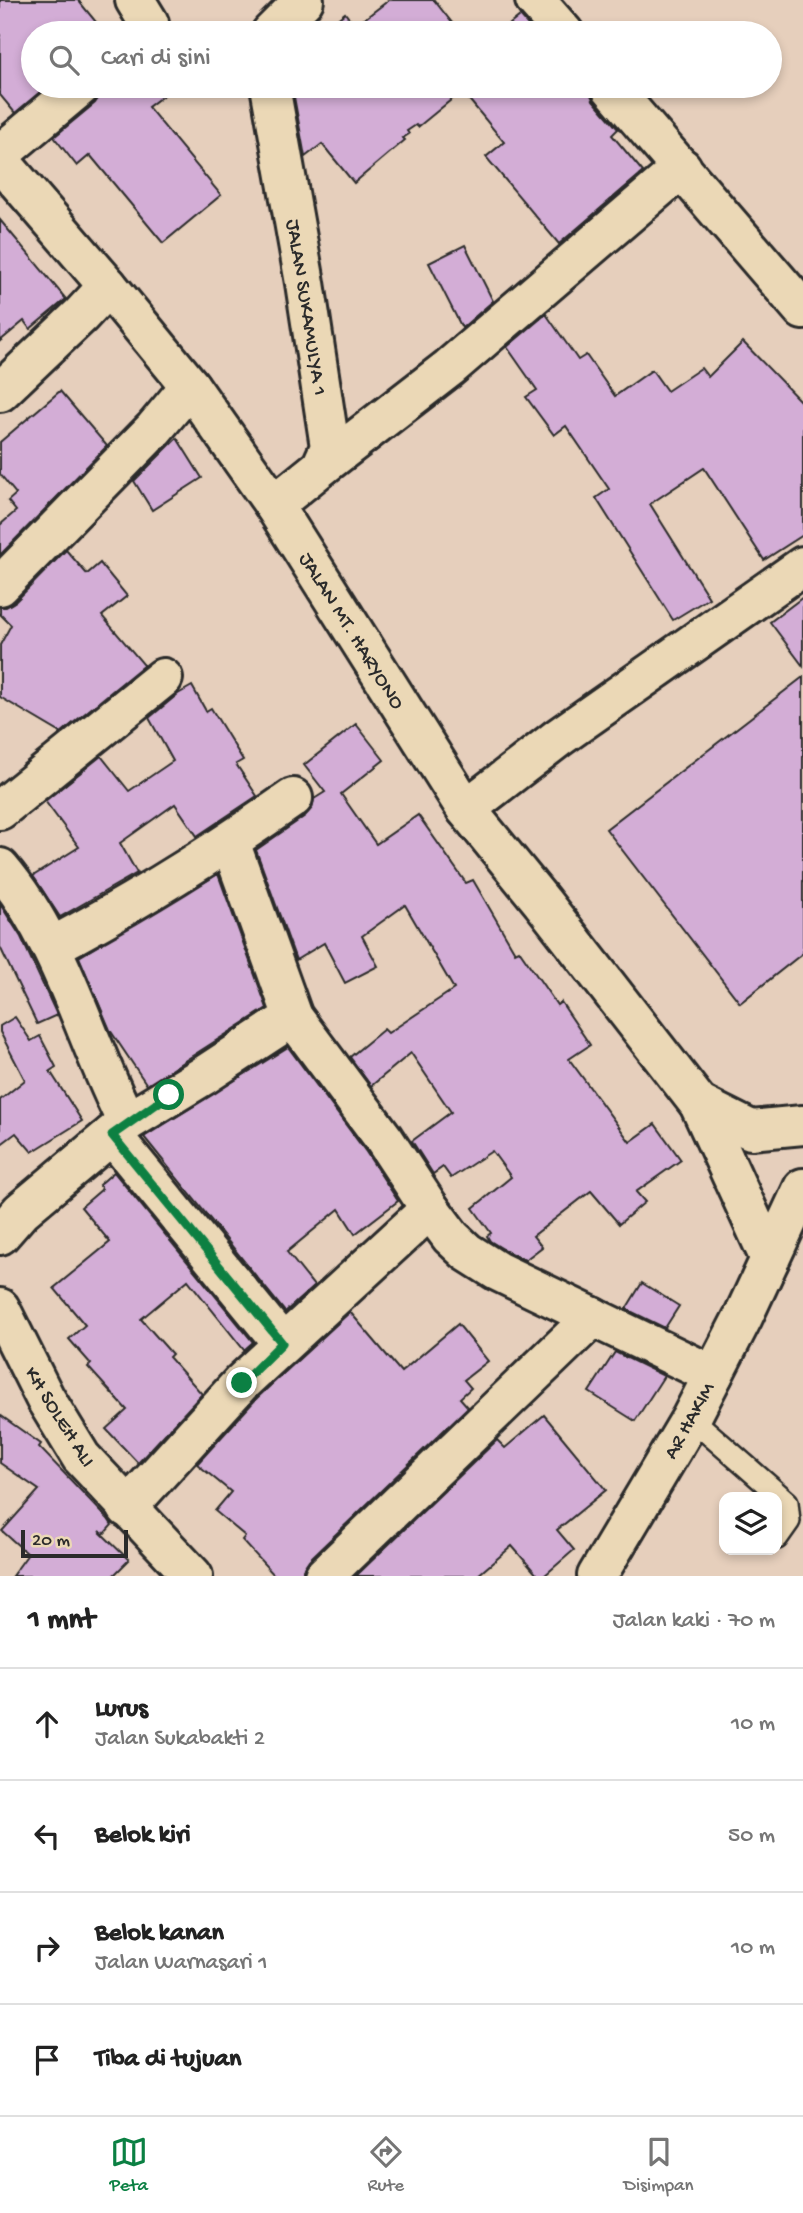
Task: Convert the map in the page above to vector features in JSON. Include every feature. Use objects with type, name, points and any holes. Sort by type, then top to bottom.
[{"type":"street","points":[[135,0],[148,21]]},
{"type":"street","points":[[283,21],[304,0]]},
{"type":"street","points":[[535,0],[553,21]]},
{"type":"street","points":[[0,154],[67,98]]},
{"type":"street","name":"JALAN SUKAMULYA 1","points":[[272,98],[329,437],[330,447],[321,467]]},
{"type":"street","points":[[621,98],[803,310]]},
{"type":"street","name":"JALAN MT. HARYONO","points":[[0,162],[108,286],[190,386],[274,505],[466,809],[699,1104],[770,1259]]},
{"type":"street","points":[[274,505],[449,368],[682,168]]},
{"type":"street","points":[[0,391],[108,286]]},
{"type":"street","points":[[0,586],[154,429],[190,386]]},
{"type":"street","points":[[466,809],[558,738],[803,566]]},
{"type":"street","points":[[0,810],[163,678]]},
{"type":"street","points":[[51,947],[230,842],[293,798]]},
{"type":"street","points":[[230,842],[293,1017],[384,1139],[451,1237],[480,1261],[713,1375]]},
{"type":"street","points":[[0,868],[35,915],[51,947],[109,1087],[120,1129],[282,1343]]},
{"type":"street","points":[[0,1235],[21,1211],[120,1129],[293,1017]]},
{"type":"street","name":"JALAN MT. HARYONO","points":[[699,1104],[751,1130],[803,1125]]},
{"type":"street","name":"AR HAKIM","points":[[597,1576],[691,1418],[803,1188]]},
{"type":"street","points":[[127,1508],[282,1343],[430,1209]]},
{"type":"street","name":"KH SOLEH ALI","points":[[0,1308],[45,1398],[81,1457],[191,1575]]},
{"type":"street","points":[[324,1576],[593,1317]]},
{"type":"lane","points":[[691,1418],[776,1492]]},
{"type":"lane","points":[[782,1498],[787,1502],[789,1521],[782,1531]]},
{"type":"building","points":[[0,0],[78,0],[95,21],[21,21],[21,98],[33,98],[15,113],[0,95]]},
{"type":"building","points":[[389,0],[434,0],[451,21],[362,21]]},
{"type":"building","points":[[345,13],[351,21],[335,21]]},
{"type":"building","points":[[98,98],[160,98],[148,107],[221,195],[163,243],[90,155],[77,166],[54,137]]},
{"type":"building","points":[[294,98],[453,98],[418,127],[416,125],[407,131],[409,134],[403,138],[405,140],[354,183],[322,144],[305,157]]},
{"type":"building","points":[[468,98],[592,98],[618,129],[612,135],[643,172],[559,244],[486,157],[504,142]]},
{"type":"building","points":[[0,220],[66,299],[30,329],[24,321],[0,341]]},
{"type":"building","points":[[465,245],[493,301],[462,328],[429,263]]},
{"type":"building","points":[[546,314],[578,360],[586,355],[615,396],[652,370],[667,391],[701,368],[708,377],[743,342],[803,404],[803,535],[764,560],[704,468],[650,504],[709,598],[673,620],[596,498],[609,489],[566,426],[554,435],[526,397],[537,390],[507,347]]},
{"type":"building","points":[[60,391],[107,446],[0,555],[0,525],[16,511],[8,501],[16,494],[0,474],[0,442]]},
{"type":"building","points":[[177,438],[202,478],[152,510],[134,481]]},
{"type":"building","points":[[66,550],[87,574],[100,563],[127,596],[102,616],[144,665],[61,733],[0,697],[0,645],[11,625],[0,614],[0,607],[6,607],[16,601]]},
{"type":"building","points":[[803,597],[803,666],[770,622]]},
{"type":"building","points":[[803,677],[803,953],[740,1003],[606,829]]},
{"type":"building","points":[[192,686],[206,711],[211,708],[243,760],[236,764],[257,796],[197,836],[175,804],[120,843],[137,873],[60,917],[33,876],[79,847],[45,801],[101,756],[129,791],[173,761],[149,718]]},
{"type":"building","points":[[356,724],[384,760],[341,794],[376,844],[418,815],[466,883],[473,880],[515,952],[519,950],[557,1005],[561,1002],[590,1045],[569,1059],[630,1142],[655,1124],[681,1160],[636,1192],[645,1202],[619,1224],[591,1191],[533,1236],[542,1247],[525,1260],[490,1241],[487,1236],[491,1233],[473,1208],[511,1177],[492,1151],[451,1178],[443,1167],[433,1174],[412,1141],[451,1112],[411,1053],[371,1086],[350,1057],[384,1029],[388,1033],[454,989],[405,905],[362,936],[378,966],[345,983],[324,943],[296,960],[256,850],[305,816],[312,808],[314,799],[325,792],[304,765]]},
{"type":"building","points":[[218,874],[267,1008],[147,1085],[110,1030],[79,957]]},
{"type":"building","points":[[0,904],[21,937],[57,1015],[37,1024],[0,947]]},
{"type":"building","points":[[15,1017],[31,1041],[40,1036],[56,1067],[50,1071],[82,1121],[32,1152],[16,1133],[0,1145],[0,1100],[25,1080],[0,1032],[0,1026]]},
{"type":"building","points":[[288,1047],[366,1152],[398,1201],[355,1234],[339,1209],[287,1252],[314,1286],[285,1312],[144,1137]]},
{"type":"building","points":[[114,1172],[253,1342],[244,1350],[188,1280],[141,1319],[172,1354],[169,1357],[202,1394],[138,1463],[106,1429],[127,1410],[88,1367],[91,1364],[69,1339],[85,1325],[54,1288],[110,1242],[81,1207],[102,1189],[99,1185]]},
{"type":"building","points":[[642,1283],[679,1306],[665,1328],[626,1309]]},
{"type":"building","points":[[350,1312],[401,1372],[458,1324],[488,1361],[464,1380],[471,1388],[460,1398],[468,1407],[309,1560],[303,1569],[303,1576],[275,1576],[242,1540],[245,1536],[215,1511],[231,1492],[197,1464],[257,1398]]},
{"type":"building","points":[[615,1352],[664,1376],[635,1421],[589,1392]]},
{"type":"building","points":[[0,1415],[41,1444],[39,1447],[108,1519],[112,1525],[104,1534],[99,1531],[129,1560],[113,1576],[12,1576],[28,1554],[2,1531],[39,1490],[0,1463]]},
{"type":"building","points":[[544,1415],[606,1490],[557,1530],[574,1550],[544,1576],[538,1576],[512,1546],[477,1576],[356,1576],[497,1440],[505,1448]]},
{"type":"route","points":[[169,1095],[112,1135],[282,1343],[242,1383]]}]
